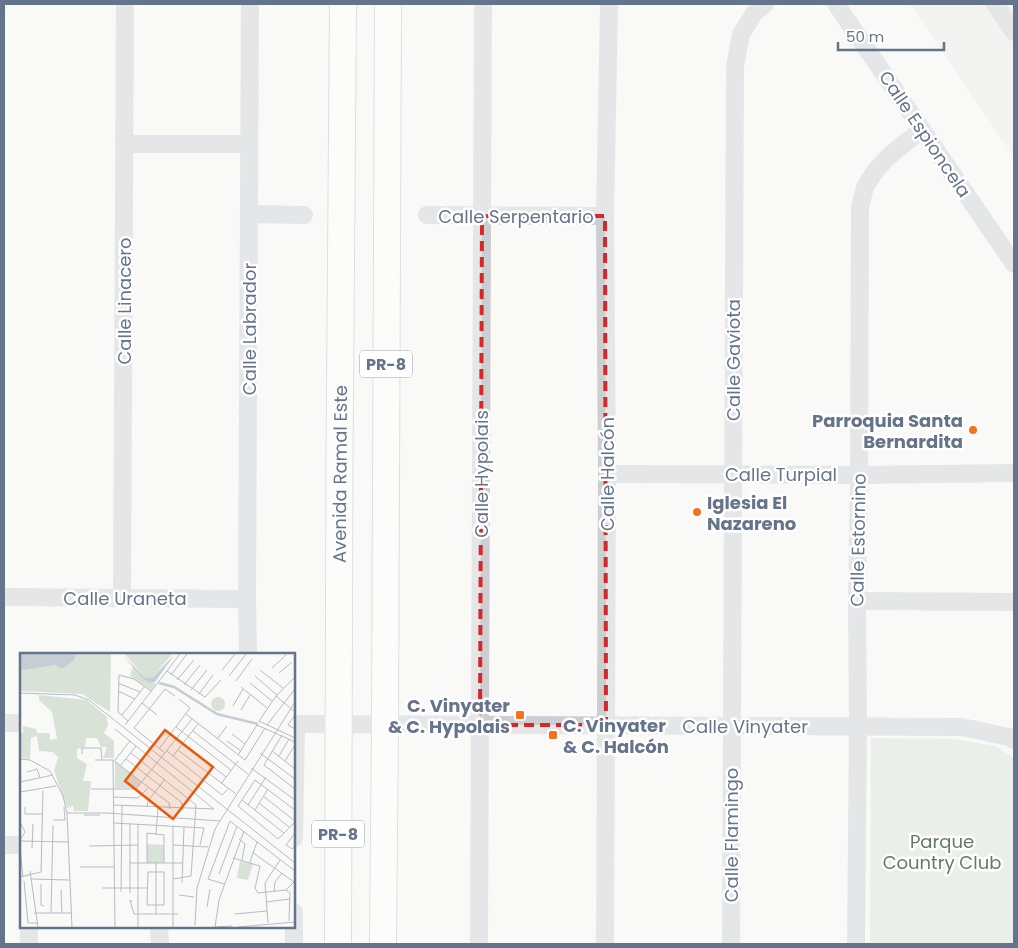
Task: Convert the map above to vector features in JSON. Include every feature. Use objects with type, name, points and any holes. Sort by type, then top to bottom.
[{"type":"main road","name":"Avenida Ramal Este","points":[[338,944],[343,4]]},
{"type":"main road","name":"PR-8","points":[[383,944],[388,4]]},
{"type":"street","name":"Calle Linacero","points":[[122,598],[125,4]]},
{"type":"street","name":"Calle Labrador","points":[[248,653],[250,4]]},
{"type":"street","name":"Calle Hypolais","points":[[479,944],[483,4]]},
{"type":"street","name":"Calle Halcón","points":[[605,944],[607,474],[605,216],[610,4]]},
{"type":"street","name":"Calle Gaviota","points":[[732,726],[735,67],[741,34],[755,12],[764,4]]},
{"type":"street","name":"Calle Espioncela","points":[[836,4],[1014,264]]},
{"type":"street","points":[[995,4],[1014,32]]},
{"type":"street","name":"Calle Estornino","points":[[856,944],[858,726],[856,601],[859,475],[860,207],[864,190],[883,161],[922,130]]},
{"type":"street","points":[[125,144],[249,144]]},
{"type":"street","points":[[250,214],[304,215]]},
{"type":"street","name":"Calle Serpentario","points":[[427,215],[605,216]]},
{"type":"street","name":"Calle Turpial","points":[[607,474],[859,475],[1014,473]]},
{"type":"street","name":"Calle Uraneta","points":[[4,597],[247,598]]},
{"type":"street","points":[[856,601],[1014,602]]},
{"type":"street","points":[[4,723],[20,723]]},
{"type":"street","name":"Calle Vinyater","points":[[295,724],[962,727],[1009,737],[1014,740]]},
{"type":"street","name":"Calle Flamingo","points":[[731,944],[732,726]]},
{"type":"street","points":[[4,845],[20,845]]},
{"type":"street","points":[[29,928],[29,944]]},
{"type":"street","points":[[159,928],[160,944]]},
{"type":"street","points":[[294,928],[294,944]]},
{"type":"highlighted area","points":[[482,216],[605,216],[606,725],[480,725]]},
{"type":"shaded area","points":[[910,4],[1014,4],[1014,157]]},
{"type":"green space","name":"Parque Country Club","points":[[871,738],[955,739],[995,746],[1014,758],[1014,944],[870,944]]},
{"type":"place","name":"Parroquia Santa Bernardita","points":[[973,430]]},
{"type":"place","name":"Iglesia El Nazareno","points":[[697,512]]},
{"type":"place","name":"C. Vinyater & C. Hypolais","points":[[520,715]]},
{"type":"place","name":"C. Vinyater & C. Halcón","points":[[553,735]]}]
